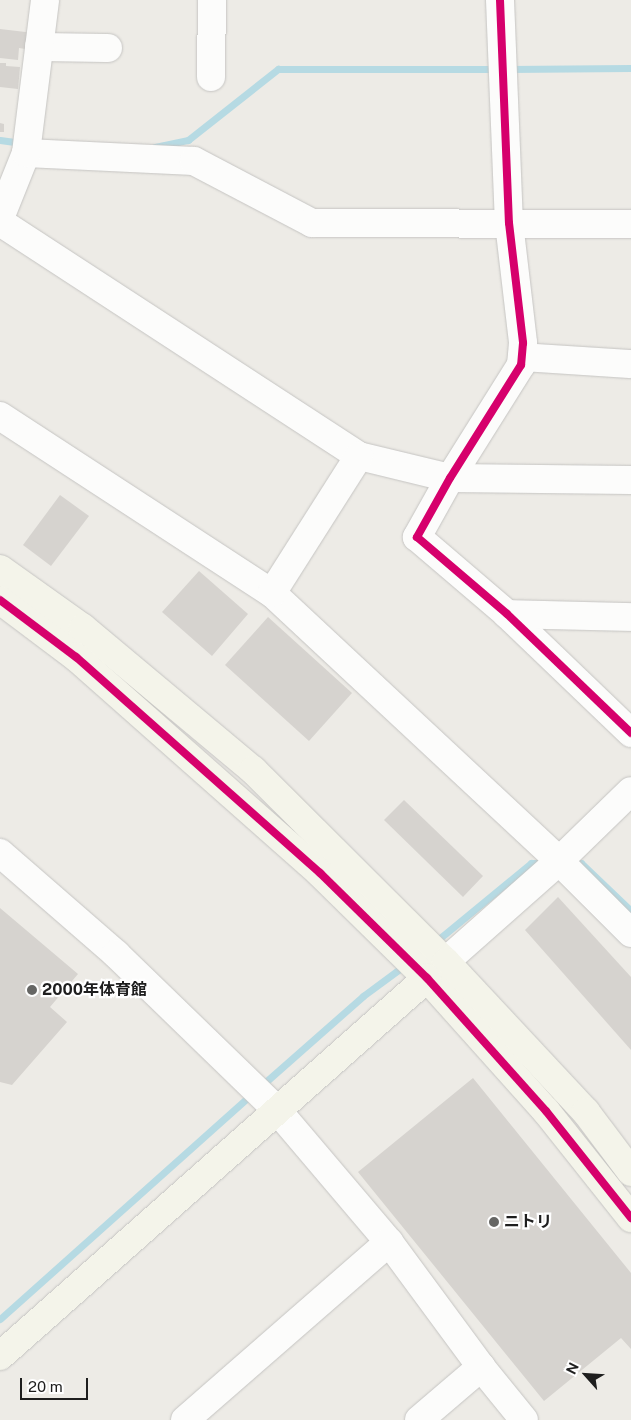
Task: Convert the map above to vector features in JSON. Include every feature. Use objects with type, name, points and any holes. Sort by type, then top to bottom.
[{"type":"street","points":[[0,218],[26,152],[45,0]]},
{"type":"street","points":[[211,77],[212,0]]},
{"type":"street","points":[[500,0],[509,222],[523,343],[521,365],[450,478],[417,537],[507,614],[631,733]]},
{"type":"street","points":[[39,47],[108,48]]},
{"type":"street","points":[[26,152],[194,161],[312,223],[509,222],[631,224]]},
{"type":"street","points":[[0,222],[359,456],[450,478],[631,480]]},
{"type":"street","points":[[522,357],[631,364]]},
{"type":"street","points":[[0,416],[272,592],[559,861],[631,933]]},
{"type":"street","points":[[272,592],[359,456]]},
{"type":"street","points":[[0,569],[84,628],[253,770],[436,970],[631,1218]]},
{"type":"street","points":[[0,600],[76,657],[320,873],[436,970],[586,1112],[631,1172]]},
{"type":"street","points":[[507,614],[631,617]]},
{"type":"street","points":[[0,1356],[559,861],[631,791]]},
{"type":"street","points":[[0,853],[116,954],[277,1110],[389,1242],[524,1420]]},
{"type":"street","points":[[185,1420],[389,1242]]},
{"type":"street","points":[[419,1420],[482,1367]]},
{"type":"building","points":[[0,29],[34,33],[32,50],[19,48],[18,60],[0,58]]},
{"type":"building","points":[[0,63],[6,63],[6,66],[20,67],[18,89],[0,87]]},
{"type":"building","points":[[0,123],[4,124],[4,132],[0,132]]},
{"type":"building","points":[[60,495],[89,516],[51,566],[23,545]]},
{"type":"building","points":[[199,571],[248,614],[212,656],[162,612]]},
{"type":"building","points":[[268,617],[352,693],[309,741],[225,665]]},
{"type":"building","points":[[404,800],[483,876],[463,897],[384,820]]},
{"type":"building","points":[[558,897],[631,977],[631,1050],[525,930]]},
{"type":"building","name":"2000年体育館","points":[[0,908],[78,974],[50,1007],[67,1022],[12,1085],[0,1082]]},
{"type":"building","name":"ニトリ","points":[[473,1078],[631,1273],[631,1349],[621,1338],[544,1401],[358,1172]]},
{"type":"waterway","points":[[509,69],[631,68]]},
{"type":"waterway","points":[[155,147],[188,140],[278,69],[498,69]]},
{"type":"waterway","points":[[0,140],[22,143]]},
{"type":"waterway","points":[[434,943],[531,863],[545,863]]},
{"type":"waterway","points":[[571,863],[581,863],[631,911]]},
{"type":"waterway","points":[[261,1086],[363,996],[405,965]]},
{"type":"waterway","points":[[0,1319],[253,1093]]},
{"type":"cycle path","points":[[500,0],[509,223],[523,343],[521,365],[450,478],[417,537],[507,614],[631,733]]},
{"type":"cycle path","points":[[0,600],[76,657],[320,873],[427,978],[546,1111],[631,1218]]},
{"type":"place","name":"2000年体育館","points":[[32,990]]},
{"type":"place","name":"ニトリ","points":[[494,1222]]}]
